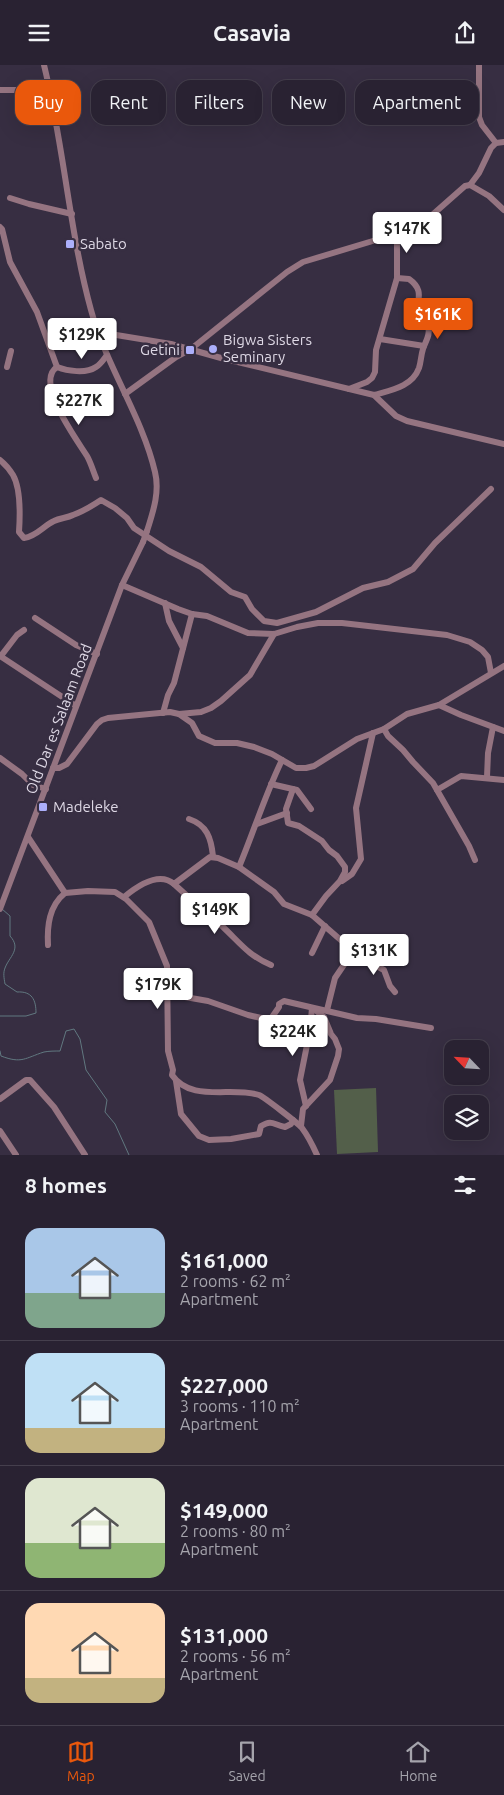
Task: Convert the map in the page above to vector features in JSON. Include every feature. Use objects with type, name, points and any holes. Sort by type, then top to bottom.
[{"type":"street","points":[[44,65],[47,80]]},
{"type":"street","points":[[479,65],[480,117],[482,125],[496,143]]},
{"type":"street","points":[[0,90],[15,90]]},
{"type":"street","points":[[56,125],[76,244],[90,310],[107,355],[125,394],[176,357],[191,349],[287,271],[303,262],[376,240],[397,231],[413,221],[432,216],[465,186],[470,185],[496,143],[504,142]]},
{"type":"street","points":[[470,185],[490,196],[504,210]]},
{"type":"street","points":[[10,198],[29,205],[72,214]]},
{"type":"street","points":[[0,227],[10,262],[37,312],[57,367]]},
{"type":"street","points":[[349,389],[367,382],[375,372],[375,358],[397,278],[397,231]]},
{"type":"street","points":[[374,395],[397,388],[411,380],[420,365],[429,334],[429,330],[419,315],[419,292],[416,285],[409,279],[397,278]]},
{"type":"street","points":[[98,332],[142,338],[191,349],[374,395],[396,416],[407,421],[504,444]]},
{"type":"street","points":[[380,339],[424,346]]},
{"type":"street","points":[[7,367],[11,351]]},
{"type":"street","points":[[96,367],[107,355]]},
{"type":"street","points":[[96,478],[87,457],[71,433],[50,385],[50,374],[57,367],[70,371],[84,371],[96,367],[112,367]]},
{"type":"street","name":"Old Dar es Salaam Road","points":[[1,907],[122,585],[148,531],[156,501],[157,481],[147,446],[125,394]]},
{"type":"street","points":[[0,460],[14,475],[20,516],[19,532],[24,538],[34,537],[43,527],[50,523],[88,509],[101,500],[115,508],[141,533],[168,551],[201,567],[230,592],[245,597],[252,609],[264,621],[277,623],[316,612],[364,587],[388,582],[412,569],[435,543],[491,489]]},
{"type":"street","points":[[122,585],[192,614],[208,616],[248,633],[274,634],[318,623],[362,625],[402,631],[443,634],[463,639],[482,650],[488,657],[491,673]]},
{"type":"street","points":[[166,603],[172,629],[183,648]]},
{"type":"street","points":[[163,713],[168,695],[174,683],[192,614]]},
{"type":"street","points":[[35,618],[76,645],[97,654]]},
{"type":"street","points":[[24,629],[17,635],[1,658],[76,706]]},
{"type":"street","points":[[53,768],[59,768],[67,764],[102,720],[163,713],[201,712],[211,708],[250,675],[274,634]]},
{"type":"street","points":[[179,714],[192,723],[199,736],[215,743],[237,743],[254,747],[296,768],[309,768],[344,746],[384,729],[408,714],[438,705],[504,665]]},
{"type":"street","points":[[438,705],[504,731]]},
{"type":"street","points":[[487,777],[488,753],[493,727]]},
{"type":"street","points":[[384,729],[388,736],[403,749],[412,762],[433,783],[469,846],[475,861]]},
{"type":"street","points":[[340,881],[352,875],[362,859],[356,808],[373,733]]},
{"type":"street","points":[[0,758],[34,785],[46,789]]},
{"type":"street","points":[[239,867],[282,760]]},
{"type":"street","points":[[437,790],[460,776],[504,780]]},
{"type":"street","points":[[271,784],[293,789],[301,794],[311,809]]},
{"type":"street","points":[[293,789],[286,809],[288,823],[299,826],[322,841],[345,869],[340,881],[312,915]]},
{"type":"street","points":[[257,824],[287,813]]},
{"type":"street","points":[[189,819],[201,825],[206,831],[211,840],[213,856]]},
{"type":"street","points":[[28,837],[65,893]]},
{"type":"street","points":[[174,884],[204,860],[213,856],[239,867],[274,892],[284,904],[312,915],[343,942],[352,953],[384,970],[390,986],[395,992]]},
{"type":"street","points":[[124,897],[157,879],[169,880],[225,929],[251,955],[271,965]]},
{"type":"street","points":[[48,945],[47,932],[52,909],[65,893],[99,891],[116,893],[124,897],[149,922],[165,959],[169,977],[168,1051],[174,1070],[172,1075],[176,1081],[181,1114],[199,1136],[209,1140],[231,1139],[259,1134],[261,1126],[267,1122],[271,1121],[286,1127],[293,1120]]},
{"type":"street","points":[[312,953],[325,926]]},
{"type":"street","points":[[327,1010],[335,978],[352,953]]},
{"type":"street","points":[[168,994],[208,1001],[248,1015],[270,1020]]},
{"type":"street","points":[[308,1040],[268,1030],[270,1020],[279,1004],[284,1001],[357,1018],[376,1019],[431,1028]]},
{"type":"street","points":[[306,1105],[300,1080],[312,1008]]},
{"type":"street","points":[[301,1126],[302,1111],[330,1080],[338,1056],[337,1043],[326,1021],[321,1014],[312,1008]]},
{"type":"street","points":[[0,1099],[26,1080],[30,1080],[54,1107],[85,1155]]},
{"type":"street","points":[[176,1081],[193,1089],[213,1093],[244,1093],[264,1098],[301,1126],[317,1155]]},
{"type":"street","points":[[0,1131],[16,1155]]},
{"type":"green space","points":[[376,1088],[378,1152],[337,1154],[334,1090]]},
{"type":"waterway","points":[[0,1016],[26,1016],[36,1013],[34,1000],[30,995],[17,992],[5,984],[4,970],[14,953],[15,945],[10,936],[10,916],[2,909]]},
{"type":"waterway","points":[[0,1051],[1,1056],[14,1060],[28,1058],[44,1052],[60,1051],[66,1031],[74,1029],[80,1039],[86,1070],[107,1100],[105,1112],[115,1124],[129,1155]]},
{"type":"place","name":"Sabato","points":[[70,244]]},
{"type":"place","name":"Bigwa Sisters Seminary","points":[[213,349]]},
{"type":"place","name":"Getini","points":[[190,350]]},
{"type":"place","name":"Madeleke","points":[[43,807]]}]
